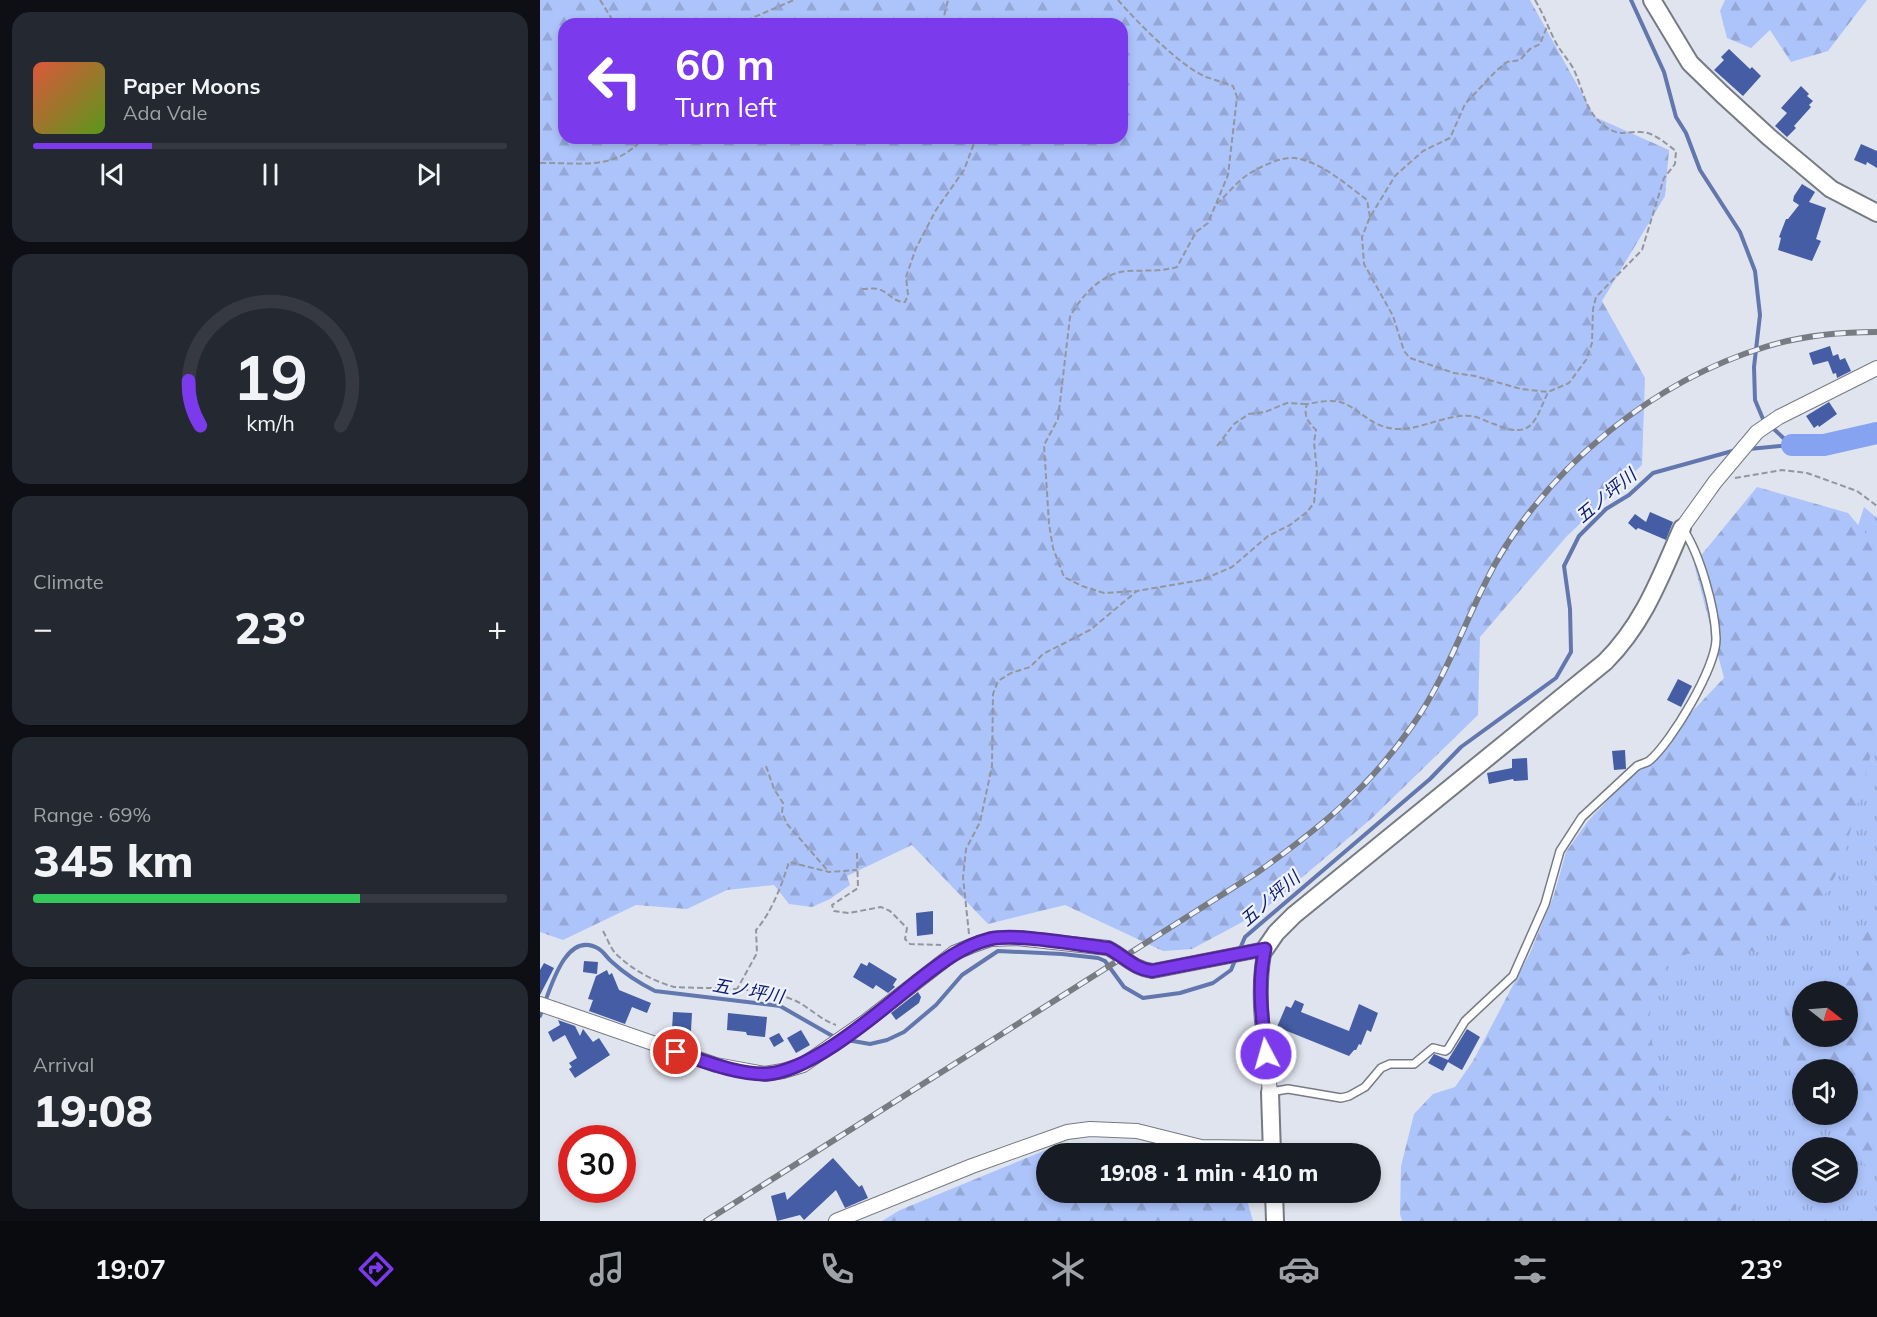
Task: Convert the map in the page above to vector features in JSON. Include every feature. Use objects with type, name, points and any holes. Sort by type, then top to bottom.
[{"type":"street","points":[[1652,0],[1690,63],[1722,94],[1831,189],[1877,213]]},
{"type":"street","points":[[540,1004],[716,1065],[765,1074],[803,1065],[855,1029],[946,959],[991,939],[1017,938],[1108,948],[1142,970],[1152,971],[1259,949],[1294,915],[1605,662],[1620,647],[1644,612],[1682,528],[1730,462],[1750,439],[1779,417],[1877,368]]},
{"type":"street","points":[[1259,949],[1261,968],[1259,996],[1270,1092],[1272,1143]]},
{"type":"street","points":[[1036,1143],[1067,1132],[1090,1129],[1137,1131],[1185,1143]]},
{"type":"street","points":[[836,1221],[972,1166],[1036,1143]]},
{"type":"street","points":[[1274,1203],[1275,1221]]},
{"type":"lane","points":[[1270,1092],[1288,1089],[1341,1098],[1358,1092],[1381,1068],[1390,1064],[1414,1064],[1433,1048],[1445,1051],[1465,1021],[1513,976],[1545,904],[1560,851],[1582,817],[1637,766],[1648,762],[1663,747],[1676,730],[1710,663],[1716,639],[1708,589],[1692,543],[1682,528]]},
{"type":"path","points":[[600,0],[611,18]]},
{"type":"path","points":[[752,18],[794,0]]},
{"type":"path","points":[[944,18],[948,0]]},
{"type":"path","points":[[1118,0],[1131,16],[1182,63],[1206,76],[1233,86],[1237,96],[1228,175],[1208,223],[1196,232],[1177,267],[1161,271],[1124,272],[1104,277],[1076,304],[1070,317],[1058,419],[1044,445],[1049,524],[1053,548],[1064,577],[1104,593],[1137,591],[1202,580],[1232,567],[1268,536],[1290,525],[1307,512],[1314,502],[1317,472],[1314,442],[1316,430],[1307,421],[1304,412],[1307,404]]},
{"type":"path","points":[[1535,0],[1548,24],[1556,42],[1572,66],[1590,112],[1605,127],[1618,134],[1641,132],[1652,134],[1676,152],[1675,164],[1664,178],[1644,246],[1596,297],[1593,309],[1592,343],[1586,360],[1569,383],[1548,392],[1454,373],[1410,358],[1404,351],[1393,316],[1364,264],[1362,237],[1370,217],[1395,176],[1423,151],[1449,138],[1466,104],[1507,62],[1520,60],[1530,49],[1540,44],[1548,24]]},
{"type":"path","points":[[540,163],[590,165],[612,160],[638,144]]},
{"type":"path","points":[[862,289],[879,289],[897,302],[905,302],[908,295],[906,277],[916,248],[936,210],[964,170],[974,144]]},
{"type":"path","points":[[1215,206],[1245,176],[1264,165],[1293,157],[1314,165],[1367,200],[1370,217]]},
{"type":"path","points":[[1217,446],[1234,424],[1249,414],[1265,412],[1287,404],[1307,404],[1320,401],[1343,403],[1369,421],[1395,429],[1421,427],[1449,419],[1473,416],[1510,431],[1524,430],[1534,423],[1548,392]]},
{"type":"path","points":[[1715,482],[1782,470],[1808,473],[1857,491],[1877,506]]},
{"type":"path","points":[[971,946],[963,877],[966,849],[980,822],[992,766],[993,694],[998,681],[1011,673],[1030,667],[1043,654],[1090,630],[1137,591]]},
{"type":"path","points":[[766,766],[774,789],[783,804],[782,813],[787,824],[829,872]]},
{"type":"path","points":[[857,853],[858,888],[832,904],[834,911],[849,913],[881,907],[890,911],[907,928],[905,939],[910,944],[950,944]]},
{"type":"path","points":[[736,991],[757,953],[756,930],[770,908],[789,862],[829,872],[857,870]]},
{"type":"path","points":[[603,931],[614,951],[649,978],[674,987],[774,994],[796,1002],[829,1023],[855,1029]]},
{"type":"green space","points":[[540,0],[1530,0],[1595,117],[1669,150],[1665,196],[1602,301],[1645,378],[1642,465],[1567,536],[1480,637],[1478,715],[1371,819],[1261,912],[1192,949],[1163,951],[1065,905],[988,924],[912,845],[847,876],[850,885],[830,899],[812,907],[789,904],[774,885],[727,890],[687,909],[636,905],[563,940],[540,932]]},
{"type":"green space","points":[[1725,0],[1867,0],[1828,51],[1791,62],[1770,30],[1751,48],[1727,38],[1720,11]]},
{"type":"green space","points":[[1757,487],[1848,513],[1877,547],[1877,731],[1842,862],[1829,888],[1804,925],[1789,933],[1750,932],[1764,943],[1759,952],[1739,950],[1715,960],[1693,954],[1670,958],[1658,985],[1644,992],[1649,1003],[1652,1042],[1659,1070],[1658,1110],[1694,1136],[1730,1152],[1735,1172],[1734,1200],[1738,1221],[1402,1221],[1400,1214],[1401,1166],[1414,1114],[1433,1094],[1455,1087],[1473,1061],[1530,953],[1554,895],[1566,852],[1588,821],[1724,678],[1694,564]]},
{"type":"green space","points":[[1864,507],[1877,518],[1877,1221],[1617,1221],[1617,1010],[1809,679]]},
{"type":"green space","points":[[1877,914],[1877,1175],[1858,1158],[1858,1137],[1839,1137],[1837,1125],[1858,1125],[1858,1059],[1792,1059],[1792,1076],[1783,1050],[1786,1020],[1784,1006],[1792,995],[1792,1047],[1858,1047],[1858,981],[1826,981],[1833,974],[1847,973],[1861,968],[1859,942]]},
{"type":"green space","points":[[1036,1154],[1036,1203],[1248,1203],[1253,1221],[882,1221],[900,1210]]},
{"type":"building","points":[[1729,49],[1761,76],[1743,96],[1714,70],[1724,60],[1721,57]]},
{"type":"building","points":[[1801,86],[1813,101],[1809,105],[1811,107],[1794,126],[1796,128],[1787,137],[1775,126],[1787,113],[1781,108]]},
{"type":"building","points":[[1861,144],[1877,151],[1877,168],[1867,162],[1866,165],[1854,160]]},
{"type":"building","points":[[1802,184],[1815,192],[1809,202],[1826,208],[1816,239],[1821,241],[1812,261],[1778,250],[1781,238],[1779,237],[1786,219],[1799,205],[1793,201]]},
{"type":"building","points":[[1830,346],[1833,356],[1838,354],[1840,360],[1845,358],[1851,371],[1837,378],[1828,361],[1813,365],[1809,353]]},
{"type":"building","points":[[1829,402],[1837,414],[1814,428],[1806,416]]},
{"type":"building","points":[[1650,512],[1673,522],[1666,540],[1638,528],[1636,530],[1628,523],[1635,514],[1646,522]]},
{"type":"building","points":[[1678,679],[1692,686],[1681,707],[1667,700]]},
{"type":"building","points":[[1625,750],[1626,769],[1614,770],[1612,751]]},
{"type":"building","points":[[1527,758],[1528,780],[1514,781],[1513,779],[1489,784],[1487,773],[1512,768],[1512,759]]},
{"type":"building","points":[[933,911],[933,934],[917,936],[916,913]]},
{"type":"building","points":[[584,961],[598,962],[597,974],[583,972]]},
{"type":"building","points":[[869,962],[897,979],[893,985],[895,987],[888,993],[876,985],[873,989],[853,977],[861,963],[867,966]]},
{"type":"building","points":[[544,963],[554,968],[540,995],[540,970]]},
{"type":"building","points":[[607,970],[609,975],[612,973],[619,990],[651,1003],[647,1013],[632,1007],[625,1024],[589,1011],[593,1000],[588,999],[596,976]]},
{"type":"building","points":[[918,992],[921,997],[919,1003],[896,1020],[891,1013]]},
{"type":"building","points":[[1295,1000],[1304,1004],[1301,1012],[1349,1031],[1359,1004],[1378,1013],[1371,1032],[1367,1030],[1361,1045],[1359,1044],[1349,1056],[1277,1027],[1286,1006],[1291,1008]]},
{"type":"building","points":[[673,1012],[692,1013],[691,1031],[672,1030]]},
{"type":"building","points":[[728,1013],[767,1017],[765,1037],[727,1030]]},
{"type":"building","points":[[558,1020],[575,1026],[580,1036],[583,1029],[593,1042],[599,1038],[610,1055],[575,1078],[569,1069],[572,1067],[569,1063],[577,1058],[565,1035],[553,1042],[548,1032],[560,1025]]},
{"type":"building","points":[[1467,1029],[1480,1037],[1462,1070],[1448,1062],[1443,1071],[1428,1063],[1434,1054],[1448,1060]]},
{"type":"building","points":[[801,1030],[810,1045],[796,1053],[787,1038]]},
{"type":"building","points":[[779,1033],[784,1041],[774,1047],[769,1038]]},
{"type":"building","points":[[833,1158],[859,1187],[862,1185],[868,1198],[845,1208],[836,1190],[804,1220],[800,1215],[777,1221],[771,1196],[785,1192],[787,1200]]},
{"type":"waterway","points":[[1631,0],[1664,72],[1676,117],[1686,133],[1700,170],[1740,232],[1755,271],[1760,315],[1754,367],[1755,400],[1763,419],[1791,445]]},
{"type":"waterway","points":[[1792,445],[1824,445],[1877,433]]},
{"type":"waterway","name":"五ノ坪川","points":[[1749,449],[1792,445]]},
{"type":"waterway","name":"五ノ坪川","points":[[1239,951],[1245,937],[1430,779],[1461,747],[1556,678],[1571,652],[1570,609],[1564,566],[1579,536],[1606,509],[1629,495],[1653,473],[1736,450]]},
{"type":"waterway","name":"五ノ坪川","points":[[540,1016],[553,980],[567,955],[576,948],[587,945],[599,949],[627,974],[655,991],[780,1006],[836,1038]]},
{"type":"waterway","name":"五ノ坪川","points":[[847,1040],[870,1044],[887,1040],[904,1032],[936,1005],[962,975],[998,951],[1098,958],[1105,961],[1124,987],[1143,998],[1180,993],[1213,983],[1231,970],[1236,958]]},
{"type":"railway","points":[[706,1221],[1258,872],[1323,823],[1378,769],[1412,726],[1436,687],[1495,564],[1518,527],[1576,460],[1610,431],[1646,404],[1684,381],[1724,362],[1765,347],[1806,337],[1877,332]]},
{"type":"route","points":[[676,1052],[716,1065],[765,1074],[803,1065],[865,1022],[954,953],[991,939],[1017,938],[1108,948],[1142,970],[1152,971],[1265,949],[1259,996],[1266,1054]]}]
